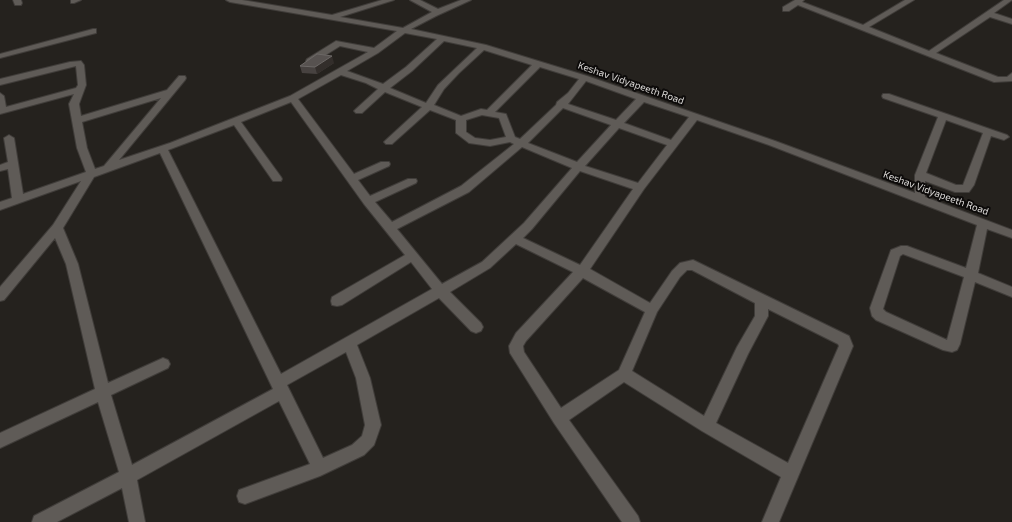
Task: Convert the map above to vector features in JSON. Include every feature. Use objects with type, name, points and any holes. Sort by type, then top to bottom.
[{"type":"street","name":"Keshav Vidyapeeth Road","points":[[230,0],[254,2],[404,30],[483,47],[584,78],[696,116],[772,143],[1012,234]]},
{"type":"street","points":[[332,17],[390,0]]},
{"type":"street","points":[[414,0],[438,12]]},
{"type":"street","points":[[0,206],[162,148],[293,98],[375,51],[404,30],[438,12],[468,0]]},
{"type":"street","points":[[863,28],[910,0]]},
{"type":"street","points":[[930,54],[1009,0]]},
{"type":"street","points":[[786,9],[799,1],[863,28],[997,80],[1009,79],[1012,76]]},
{"type":"street","points":[[989,14],[1012,22]]},
{"type":"street","points":[[0,56],[93,31]]},
{"type":"street","points":[[359,111],[443,38]]},
{"type":"street","points":[[310,61],[338,43],[375,51]]},
{"type":"street","points":[[389,142],[428,106],[441,87],[483,47]]},
{"type":"street","points":[[0,82],[78,63],[80,65],[83,81],[74,104],[82,148],[91,173]]},
{"type":"street","points":[[488,114],[538,64]]},
{"type":"street","points":[[340,72],[369,81],[461,119],[481,112],[503,116],[516,141]]},
{"type":"street","points":[[108,167],[182,78]]},
{"type":"street","points":[[390,228],[465,189],[516,141],[571,95],[584,78]]},
{"type":"street","points":[[0,96],[1,110],[80,90]]},
{"type":"street","points":[[77,120],[170,92]]},
{"type":"street","points":[[886,96],[943,117],[1004,136]]},
{"type":"street","points":[[293,98],[344,169],[353,178],[368,200],[412,256],[441,291],[476,327]]},
{"type":"street","points":[[40,522],[128,476],[280,387],[349,343],[486,265],[515,239],[578,167],[642,98]]},
{"type":"street","points":[[560,104],[674,144]]},
{"type":"street","points":[[632,522],[560,418],[518,353],[516,346],[521,338],[582,271],[640,187],[696,116]]},
{"type":"street","points":[[920,199],[920,175],[943,117]]},
{"type":"street","points":[[461,119],[462,133],[472,141],[490,143],[516,141],[578,167],[640,187]]},
{"type":"street","points":[[235,120],[277,179]]},
{"type":"street","points":[[920,175],[954,188],[965,188],[969,186],[988,132]]},
{"type":"street","points":[[9,138],[18,199]]},
{"type":"street","points":[[162,148],[320,468]]},
{"type":"street","points":[[0,168],[13,164]]},
{"type":"street","points":[[353,178],[385,164]]},
{"type":"street","points":[[0,296],[57,228],[91,173]]},
{"type":"street","points":[[368,200],[412,181]]},
{"type":"street","points":[[983,222],[970,275],[954,344],[952,346],[948,346],[888,319],[877,312],[876,308],[895,254],[898,250],[907,250],[970,275],[1012,292]]},
{"type":"street","points":[[57,228],[72,264],[104,392],[128,476],[137,522]]},
{"type":"street","points":[[515,239],[582,271],[652,310]]},
{"type":"street","points":[[337,301],[412,256]]},
{"type":"street","points":[[560,418],[624,374],[652,310],[676,274],[684,266],[693,265],[844,340],[846,346],[770,522]]},
{"type":"street","points":[[707,426],[742,351],[761,316],[762,300]]},
{"type":"street","points":[[246,496],[320,468],[358,450],[369,440],[373,425],[363,378],[349,343]]},
{"type":"street","points":[[0,441],[163,364]]},
{"type":"street","points":[[624,374],[707,426],[792,474]]},
{"type":"building","points":[[317,54],[332,56],[315,67],[300,66]]}]
